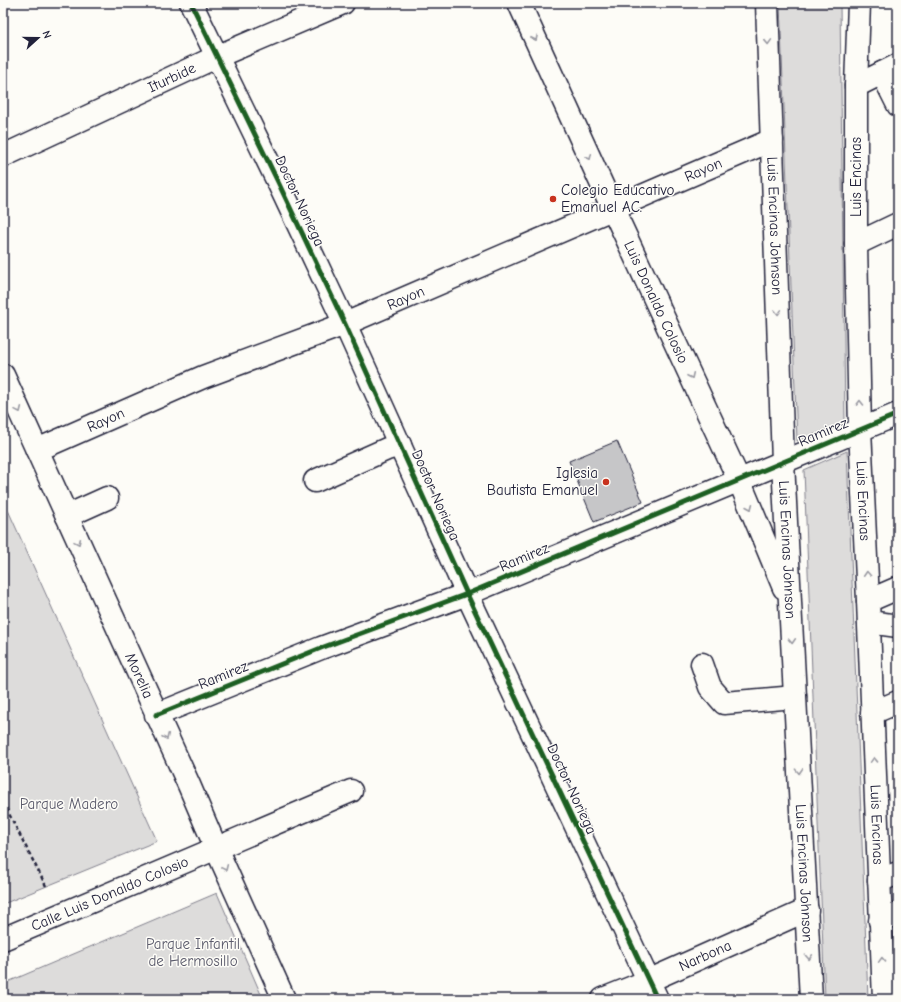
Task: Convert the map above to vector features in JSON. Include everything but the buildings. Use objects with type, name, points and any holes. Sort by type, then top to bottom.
[{"type":"street","name":"Doctor Noriega","points":[[191,3],[345,324],[467,594],[652,990]]},
{"type":"street","name":"Iturbide","points":[[3,156],[216,57],[343,3]]},
{"type":"street","name":"Luis Donaldo Colosio","points":[[518,3],[739,480],[790,602]]},
{"type":"street","name":"Luis Encinas Johnson","points":[[766,3],[783,462],[811,999]]},
{"type":"street","name":"Luis Encinas","points":[[859,3],[856,86],[856,244],[860,429],[872,713],[888,877],[889,917],[884,999]]},
{"type":"street","points":[[856,86],[890,69],[898,105]]},
{"type":"street","name":"Rayon","points":[[37,450],[203,377],[345,324],[772,140]]},
{"type":"street","points":[[856,244],[898,224]]},
{"type":"street","name":"Morelia","points":[[3,375],[189,785],[284,999]]},
{"type":"street","name":"Ramirez","points":[[156,715],[321,648],[467,594],[898,414]]},
{"type":"street","points":[[315,480],[387,449],[400,445]]},
{"type":"street","points":[[67,516],[107,498]]},
{"type":"street","points":[[898,588],[868,612],[898,626]]},
{"type":"street","points":[[702,664],[710,687],[724,703],[795,697]]},
{"type":"street","points":[[872,713],[898,702]]},
{"type":"street","name":"Calle Luis Donaldo Colosio","points":[[3,939],[351,791]]},
{"type":"street","name":"Narbona","points":[[603,999],[652,990],[807,910]]},
{"type":"path","points":[[3,802],[46,886]]},
{"type":"green space","points":[[780,3],[840,3],[845,423],[797,441]]},
{"type":"green space","points":[[847,451],[868,999],[825,999],[804,470]]},
{"type":"green space","name":"Parque Madero","points":[[3,499],[157,841],[3,904]]},
{"type":"green space","name":"Parque Infantil de Hermosillo","points":[[217,893],[263,999],[3,999],[3,984]]},
{"type":"cycle path","points":[[191,3],[345,324],[467,594],[657,999]]},
{"type":"cycle path","points":[[156,715],[321,648],[467,594],[898,414]]},
{"type":"place","name":"Colegio Educativo Emanuel AC.","points":[[553,199]]},
{"type":"place","name":"Iglesia Bautista Emanuel","points":[[606,482]]}]
